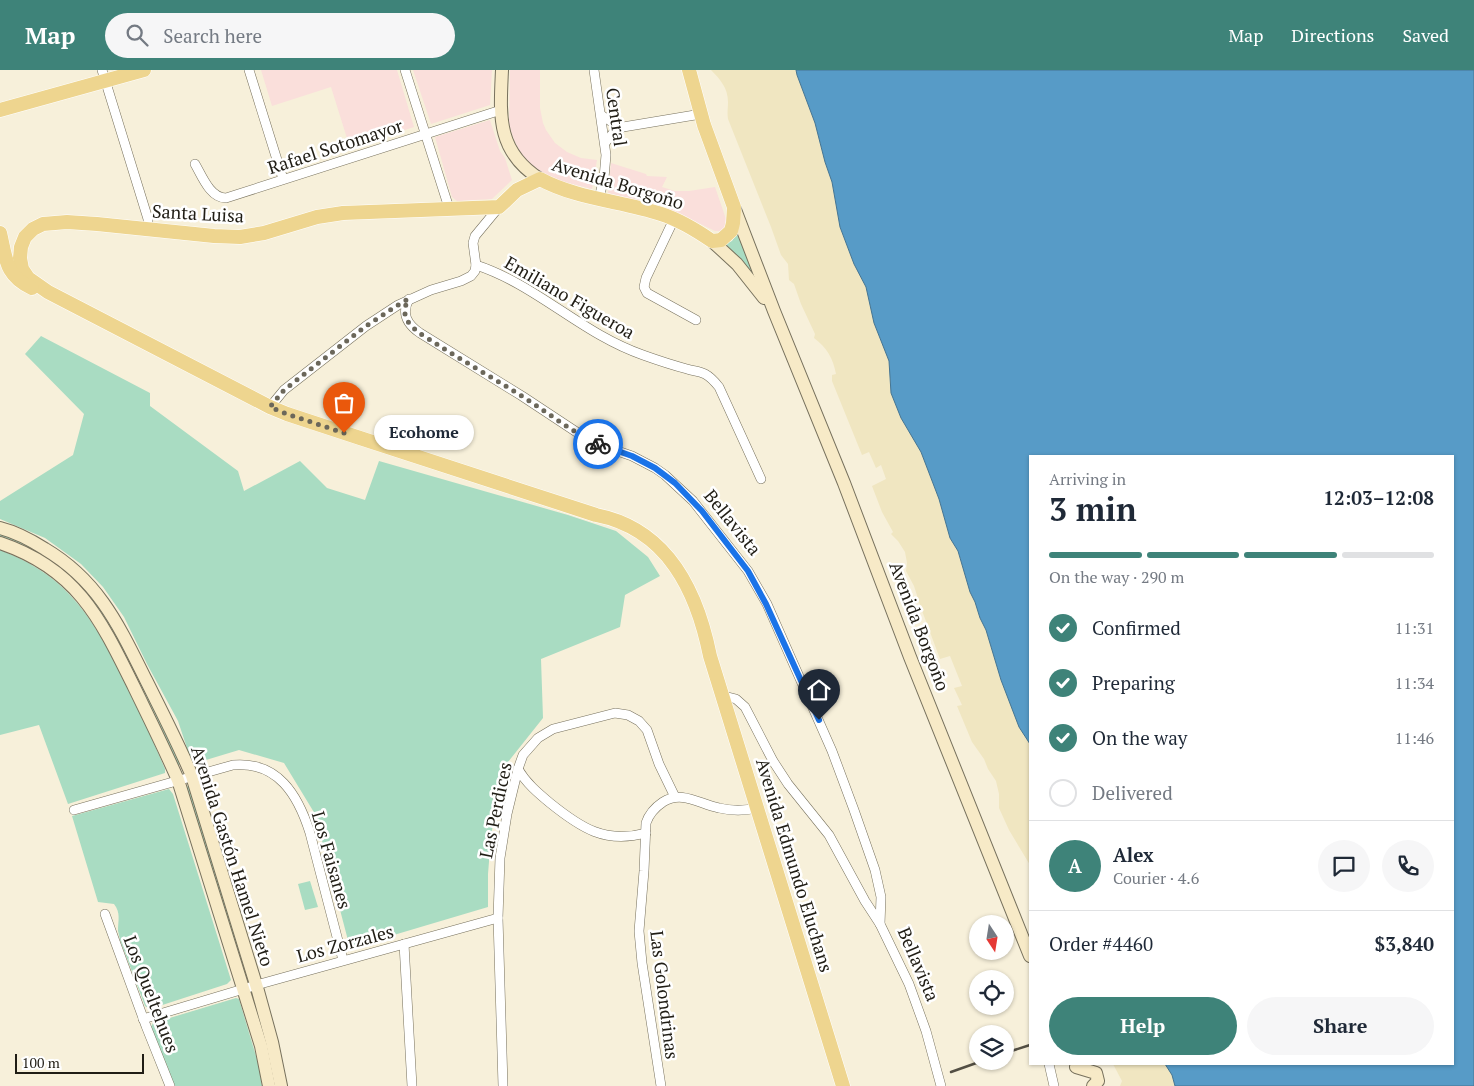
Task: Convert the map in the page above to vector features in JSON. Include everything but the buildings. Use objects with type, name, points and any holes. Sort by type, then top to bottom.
[{"type":"main road","points":[[0,110],[104,76],[144,70]]},
{"type":"main road","name":"Avenida Borgoño","points":[[502,70],[501,110],[504,134],[510,149],[526,169],[552,186],[650,211],[687,225],[712,241],[737,264],[774,310]]},
{"type":"main road","points":[[689,70],[701,114],[734,207],[734,224],[731,232],[721,240],[712,241]]},
{"type":"main road","points":[[499,206],[516,190],[540,179]]},
{"type":"main road","name":"Santa Luisa","points":[[5,258],[21,247],[33,229],[49,223],[97,224],[214,236],[240,236],[264,233],[317,217],[342,213],[499,206]]},
{"type":"main road","name":"Avenida Borgoño","points":[[734,207],[844,482],[910,657],[1029,954]]},
{"type":"main road","points":[[0,233],[5,258],[10,271],[19,281],[36,290],[48,292]]},
{"type":"main road","points":[[21,247],[21,264],[25,274],[32,282],[48,292]]},
{"type":"main road","name":"Avenida Edmundo Eluchans","points":[[48,292],[270,407],[352,436],[611,518],[635,528],[655,543],[672,560],[685,580],[704,630],[710,656],[843,1086]]},
{"type":"main road","name":"Avenida Gastón Hamel Nieto","points":[[0,528],[29,539],[50,552],[79,574],[96,593],[110,612],[178,743],[192,776],[250,987],[269,1086]]},
{"type":"main road","name":"Avenida Gastón Hamel Nieto","points":[[0,543],[28,554],[51,568],[70,585],[93,611],[112,642],[178,780],[250,987],[272,1042],[281,1086]]},
{"type":"main road","points":[[1075,1065],[1088,1086]]},
{"type":"main road","points":[[1075,1065],[1096,1073],[1098,1081],[1093,1086]]},
{"type":"street","points":[[249,70],[283,179]]},
{"type":"street","points":[[405,70],[449,208]]},
{"type":"street","name":"Central","points":[[594,70],[605,143],[606,165],[599,198]]},
{"type":"street","points":[[104,76],[148,219],[148,229]]},
{"type":"street","name":"Rafael Sotomayor","points":[[195,164],[214,194],[222,198],[247,192],[501,110]]},
{"type":"street","points":[[605,143],[614,132],[623,127],[701,114]]},
{"type":"street","points":[[601,115],[623,127]]},
{"type":"street","points":[[270,407],[284,390],[366,326],[398,305],[431,290],[466,279],[473,274],[476,265],[474,236],[499,206]]},
{"type":"street","points":[[674,219],[646,278],[644,287],[647,293],[696,320]]},
{"type":"street","name":"Emiliano Figueroa","points":[[476,265],[503,275],[526,287],[607,340],[642,355],[710,377],[719,387],[761,479]]},
{"type":"street","name":"Bellavista","points":[[408,299],[405,310],[406,319],[420,333],[584,437],[632,456],[665,475],[698,506],[748,571],[766,604],[792,660],[832,751],[848,793],[878,884],[882,906],[880,924],[909,984],[926,1031],[941,1086]]},
{"type":"street","points":[[723,697],[736,698],[745,707],[772,761],[829,835],[880,924]]},
{"type":"street","name":"Las Perdices","points":[[503,1086],[498,918],[500,858],[507,814],[523,755],[545,733],[599,716],[615,713],[621,714],[633,718],[647,730],[659,764],[675,797]]},
{"type":"street","name":"Los Faisanes","points":[[74,810],[233,765],[248,765],[270,772],[288,787],[304,814],[342,960]]},
{"type":"street","points":[[518,770],[524,779],[548,801],[578,824],[591,831],[601,835],[624,837],[646,833]]},
{"type":"street","points":[[675,797],[685,797],[718,808],[737,811],[757,808]]},
{"type":"street","name":"Las Golondrinas","points":[[661,1086],[642,963],[639,931],[646,823],[652,811],[666,800],[675,797]]},
{"type":"street","name":"Los Queltehues","points":[[105,914],[143,1019],[170,1086]]},
{"type":"street","name":"Los Zorzales","points":[[143,1019],[342,960],[498,918]]},
{"type":"street","points":[[404,944],[412,1086]]},
{"type":"street","points":[[1049,1065],[1054,1086]]},
{"type":"shaded area","points":[[261,70],[397,70],[414,127],[350,148],[331,87],[272,106]]},
{"type":"shaded area","points":[[413,70],[492,70],[490,105],[431,124]]},
{"type":"shaded area","points":[[510,70],[540,70],[540,108],[546,130],[555,143],[567,152],[581,158],[597,160],[592,189],[545,177],[532,167],[521,154],[509,125]]},
{"type":"shaded area","points":[[490,120],[512,180],[492,199],[457,201],[452,197],[435,137]]},
{"type":"shaded area","points":[[611,163],[646,174],[647,176],[667,177],[662,187],[675,191],[715,187],[726,219],[725,227],[721,231],[715,231],[663,206],[608,193]]},
{"type":"green space","points":[[738,232],[760,286],[723,245],[732,241]]},
{"type":"green space","points":[[41,336],[150,393],[150,406],[238,471],[244,491],[300,461],[327,488],[365,500],[379,461],[568,515],[616,531],[648,557],[660,576],[625,595],[620,627],[541,659],[543,718],[508,762],[491,837],[488,907],[350,948],[315,814],[284,763],[239,750],[196,763],[191,760],[178,721],[124,617],[103,587],[81,564],[45,538],[0,519],[0,501],[73,455],[84,414],[25,354]]},
{"type":"green space","points":[[0,533],[17,538],[48,558],[26,546],[0,536]]},
{"type":"green space","points":[[0,550],[29,563],[46,574],[63,587],[86,614],[106,646],[134,701],[160,757],[165,773],[68,804],[39,725],[0,735]]},
{"type":"green space","points":[[48,559],[73,575],[110,619],[180,763],[179,765],[123,650],[110,628],[83,589],[67,573]]},
{"type":"green space","points":[[189,786],[255,997],[276,1086],[185,787]]},
{"type":"green space","points":[[169,789],[173,794],[231,980],[227,984],[150,1009],[145,1006],[120,940],[116,907],[114,904],[98,902],[72,816]]},
{"type":"green space","points":[[310,881],[318,907],[305,910],[298,884]]},
{"type":"green space","points":[[236,998],[239,999],[259,1066],[262,1086],[173,1086],[151,1027],[153,1023]]},
{"type":"sand","points":[[711,70],[796,70],[815,123],[832,182],[840,228],[854,264],[866,286],[889,361],[891,393],[901,418],[921,452],[939,499],[950,538],[958,551],[970,592],[986,630],[1001,680],[1029,743],[1029,863],[1009,830],[999,808],[999,794],[996,781],[972,742],[957,706],[962,705],[954,688],[962,686],[950,656],[940,659],[914,586],[906,571],[905,552],[891,534],[893,532],[882,512],[872,486],[886,479],[881,465],[876,468],[869,452],[862,455],[832,381],[832,375],[836,374],[833,363],[826,350],[814,338],[815,334],[794,284],[789,280],[788,264],[781,255],[728,119],[727,92]]},
{"type":"sand","points":[[1114,1065],[1166,1065],[1172,1075],[1175,1086],[1120,1086],[1122,1081]]},
{"type":"water","points":[[796,70],[1474,70],[1474,1086],[1175,1086],[1172,1075],[1166,1065],[1454,1065],[1454,455],[1029,455],[1029,742],[1019,727],[1001,680],[986,630],[970,592],[958,551],[950,538],[939,499],[921,452],[901,418],[891,393],[889,361],[874,323],[866,287],[854,264],[840,227],[832,182],[815,123]]},
{"type":"railway","points":[[1014,1050],[1029,1045]]},
{"type":"railway","points":[[951,1072],[969,1066]]},
{"type":"way so far","points":[[344,433],[270,407],[284,390],[366,326],[408,299],[405,316],[408,323],[414,329],[522,396],[572,430],[598,444]]},
{"type":"place","name":"Ecohome","points":[[344,433]]},
{"type":"route","points":[[598,444],[632,456],[655,468],[675,483],[702,511],[748,571],[766,604],[819,720]]}]
